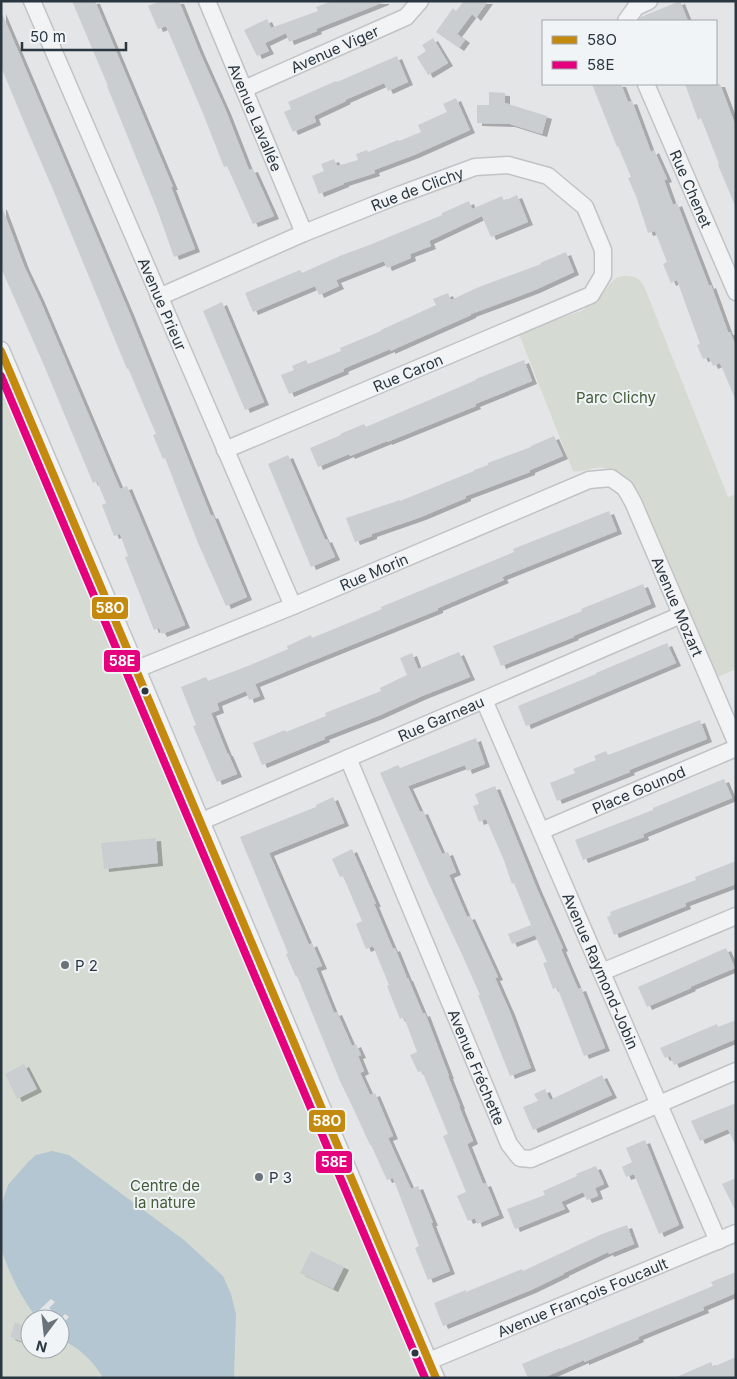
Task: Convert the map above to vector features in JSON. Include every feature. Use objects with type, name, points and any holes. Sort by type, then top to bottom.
[{"type":"street","name":"Avenue Prieur","points":[[32,1],[293,606]]},
{"type":"street","name":"Avenue Lavallée","points":[[207,1],[304,233]]},
{"type":"street","name":"Avenue Viger","points":[[244,89],[406,17],[420,1]]},
{"type":"street","points":[[627,20],[636,7],[648,1]]},
{"type":"street","name":"Rue Chenet","points":[[646,85],[736,292]]},
{"type":"street","name":"Rue de Clichy","points":[[159,297],[304,233],[399,195],[475,167],[508,165],[548,176],[585,207],[602,250],[603,275],[591,295]]},
{"type":"street","name":"Rue Caron","points":[[226,450],[591,295]]},
{"type":"street","points":[[1,350],[138,669],[436,1378]]},
{"type":"street","name":"Rue Morin","points":[[138,669],[293,606],[589,480],[611,478]]},
{"type":"street","name":"Avenue Mozart","points":[[611,478],[625,488],[633,502],[736,742]]},
{"type":"street","name":"Rue Garneau","points":[[202,821],[681,615]]},
{"type":"street","name":"Avenue Raymond-Jobin","points":[[484,700],[718,1240]]},
{"type":"street","name":"Place Gounod","points":[[541,831],[736,748]]},
{"type":"street","name":"Avenue Fréchette","points":[[348,758],[509,1144],[520,1158],[531,1159],[736,1071]]},
{"type":"street","points":[[602,972],[736,916]]},
{"type":"street","name":"Avenue François Foucault","points":[[429,1361],[736,1233]]},
{"type":"green space","name":"Parc Clichy","points":[[622,276],[635,277],[644,286],[728,497],[736,494],[736,669],[713,679],[618,476],[610,470],[603,468],[573,471],[519,334],[581,311],[601,297],[616,278]]},
{"type":"green space","name":"Centre de la nature","points":[[1,381],[420,1378],[1,1378]]},
{"type":"water","points":[[52,1151],[69,1155],[184,1240],[223,1276],[231,1294],[236,1314],[234,1378],[103,1378],[95,1365],[70,1344],[70,1309],[31,1309],[19,1292],[1,1247],[1,1206],[8,1185],[36,1155]]},
{"type":"pier","points":[[51,1299],[55,1302],[50,1309],[40,1309]]},
{"type":"building","points":[[72,1],[95,1],[173,187],[171,187],[195,249],[174,257],[108,86]]},
{"type":"building","points":[[160,1],[179,1],[249,170],[253,169],[274,216],[253,224],[227,166],[224,167],[166,26],[158,29],[148,6]]},
{"type":"building","points":[[332,1],[384,2],[316,29],[317,31],[289,42],[286,33],[265,43],[269,51],[257,56],[244,30],[267,19],[271,28],[318,11],[316,7]]},
{"type":"building","points":[[464,1],[488,1],[476,18],[472,14],[457,34],[465,40],[459,48],[436,32],[453,8],[456,11]]},
{"type":"building","points":[[680,1],[688,20],[639,20],[641,17]]},
{"type":"building","points":[[1,11],[129,312],[211,516],[213,515],[247,597],[226,606],[198,543],[165,458],[163,459],[153,435],[156,434],[1,67]]},
{"type":"building","points":[[433,38],[448,63],[428,75],[417,57],[426,51],[422,45]]},
{"type":"building","points":[[397,56],[408,82],[388,91],[384,83],[314,116],[316,122],[293,132],[284,112],[291,109],[288,102]]},
{"type":"building","points":[[720,84],[736,127],[736,208],[701,118],[698,120],[685,85]]},
{"type":"building","points":[[592,85],[621,85],[628,102],[632,101],[651,152],[654,150],[667,179],[664,180],[673,205],[677,203],[709,286],[711,285],[728,332],[730,332],[736,346],[736,401],[720,363],[713,366],[709,357],[703,359],[697,345],[700,344],[677,280],[671,283],[663,264],[667,262],[655,231],[648,233],[628,178],[631,177]]},
{"type":"building","points":[[489,92],[505,93],[505,103],[547,116],[542,134],[510,124],[477,123],[477,105],[489,105]]},
{"type":"building","points":[[456,98],[470,130],[414,155],[374,170],[375,173],[344,183],[319,194],[312,176],[324,171],[321,164],[334,159],[337,166],[358,160],[356,154],[367,150],[368,152],[421,132],[418,125],[447,112],[443,104]]},
{"type":"building","points":[[517,195],[528,222],[491,237],[482,216],[429,241],[431,246],[410,254],[411,258],[387,268],[384,261],[336,280],[339,286],[319,295],[315,286],[253,312],[245,293],[300,270],[302,273],[442,215],[442,213],[469,201],[472,209],[502,196],[504,201]]},
{"type":"building","points":[[1,207],[24,266],[120,489],[127,486],[185,625],[162,634],[159,628],[154,630],[125,557],[128,556],[120,534],[114,536],[102,505],[106,503],[97,481],[93,483],[1,268]]},
{"type":"building","points":[[566,252],[574,272],[535,290],[471,314],[289,394],[281,375],[294,370],[292,366],[306,360],[308,364],[341,351],[340,348],[436,305],[433,299],[448,293],[451,300]]},
{"type":"building","points":[[222,302],[264,402],[245,410],[203,311]]},
{"type":"building","points":[[524,360],[532,381],[387,442],[350,456],[349,454],[318,467],[310,448],[364,424],[366,427]]},
{"type":"building","points":[[554,436],[563,456],[530,470],[530,472],[355,542],[346,518],[400,501]]},
{"type":"building","points":[[288,455],[325,540],[327,539],[335,557],[311,567],[268,464]]},
{"type":"building","points":[[609,511],[617,531],[502,577],[504,580],[438,608],[438,610],[255,684],[260,696],[249,700],[246,691],[217,703],[219,710],[211,713],[237,774],[217,782],[193,726],[196,725],[181,687],[206,677],[208,681],[248,666],[288,649],[287,646],[311,635],[312,638],[382,609],[381,607],[514,552],[513,549]]},
{"type":"building","points":[[643,584],[651,604],[501,666],[493,646],[582,611],[581,609]]},
{"type":"building","points":[[667,643],[676,663],[526,726],[518,706]]},
{"type":"building","points":[[459,652],[470,677],[324,737],[325,739],[262,765],[253,743],[326,716],[325,713],[381,691],[380,688],[407,675],[400,658],[412,653],[418,669]]},
{"type":"building","points":[[700,720],[707,739],[557,801],[550,783],[575,773],[573,769],[596,760],[594,756],[606,751],[608,755]]},
{"type":"building","points":[[476,738],[485,764],[467,771],[465,765],[408,786],[420,812],[423,811],[442,854],[448,852],[456,872],[449,875],[467,917],[470,916],[498,977],[495,978],[531,1068],[510,1076],[478,995],[480,995],[380,773],[398,765],[400,768]]},
{"type":"building","points":[[724,779],[732,798],[643,834],[644,837],[583,860],[575,840],[653,810],[653,808]]},
{"type":"building","points":[[495,786],[563,948],[561,949],[578,989],[581,988],[605,1048],[584,1056],[557,987],[553,989],[543,963],[547,962],[535,935],[512,944],[508,934],[531,925],[486,819],[479,822],[473,806],[479,804],[475,794]]},
{"type":"building","points":[[333,797],[344,823],[269,853],[309,945],[312,943],[322,966],[316,968],[334,1013],[337,1012],[352,1046],[356,1044],[361,1055],[358,1056],[364,1071],[360,1073],[370,1095],[375,1093],[393,1136],[388,1138],[411,1189],[418,1186],[433,1223],[431,1223],[450,1271],[428,1280],[415,1248],[419,1246],[393,1178],[387,1180],[340,1081],[297,976],[286,954],[288,953],[240,837],[316,807],[316,805]]},
{"type":"building","points":[[156,838],[158,863],[104,869],[101,843]]},
{"type":"building","points":[[352,849],[393,949],[395,948],[423,1014],[425,1013],[473,1141],[467,1144],[483,1184],[486,1183],[499,1215],[477,1224],[475,1218],[468,1221],[457,1196],[466,1192],[443,1136],[448,1134],[422,1071],[418,1072],[410,1055],[417,1052],[404,1017],[400,1019],[373,946],[366,949],[356,924],[362,921],[343,876],[340,877],[332,859]]},
{"type":"building","points":[[736,861],[736,884],[685,903],[686,906],[614,935],[607,917],[611,915],[610,912],[696,880],[695,877]]},
{"type":"building","points":[[726,948],[735,968],[647,1007],[638,987]]},
{"type":"building","points":[[736,1020],[736,1039],[674,1065],[670,1056],[665,1058],[660,1048],[717,1024],[718,1027]]},
{"type":"building","points":[[24,1064],[37,1089],[17,1099],[5,1074]]},
{"type":"building","points":[[602,1075],[612,1095],[533,1130],[523,1107],[538,1101],[534,1094],[545,1089],[550,1100]]},
{"type":"building","points":[[736,1103],[736,1147],[728,1129],[700,1141],[691,1121]]},
{"type":"building","points":[[645,1140],[679,1225],[659,1234],[634,1174],[626,1177],[622,1167],[632,1162],[626,1148]]},
{"type":"building","points":[[596,1166],[604,1184],[595,1188],[598,1196],[587,1200],[583,1192],[561,1202],[565,1209],[515,1229],[507,1209],[545,1195],[543,1191]]},
{"type":"building","points":[[736,1178],[736,1212],[722,1184]]},
{"type":"building","points":[[627,1225],[634,1244],[609,1254],[608,1252],[531,1290],[443,1326],[434,1303],[522,1269],[523,1271],[602,1234]]},
{"type":"building","points":[[311,1251],[344,1267],[333,1289],[300,1273]]},
{"type":"building","points":[[736,1272],[736,1293],[703,1307],[704,1310],[543,1378],[528,1378],[522,1364],[713,1286],[711,1282]]},
{"type":"building","points":[[15,1322],[20,1324],[20,1341],[10,1337]]},
{"type":"building","points":[[736,1357],[736,1378],[674,1378],[711,1362],[713,1367]]},
{"type":"transit line","name":"58O","points":[[1,351],[436,1378]]},
{"type":"transit line","name":"58E","points":[[1,376],[425,1378]]},
{"type":"place","name":"P 2","points":[[65,965]]},
{"type":"place","name":"P 3","points":[[259,1177]]}]
